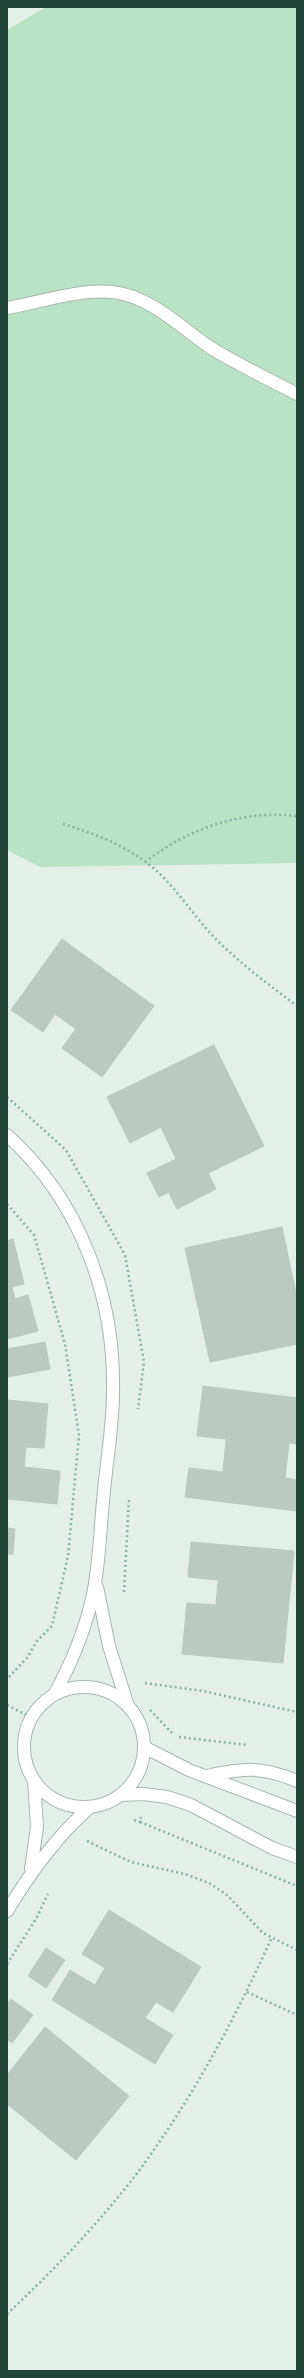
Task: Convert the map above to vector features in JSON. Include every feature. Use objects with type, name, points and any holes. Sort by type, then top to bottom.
[{"type":"street","points":[[7,308],[90,291],[113,292],[136,298],[157,308],[230,359],[297,394]]},
{"type":"street","points":[[7,1135],[23,1149],[56,1191],[82,1237],[101,1287],[112,1339],[113,1392],[96,1580],[80,1639],[54,1695]]},
{"type":"street","points":[[96,1580],[110,1646],[129,1708]]},
{"type":"street","points":[[85,1687],[102,1690],[117,1696],[129,1708],[137,1719],[144,1747],[138,1774],[131,1785],[121,1795],[112,1801],[90,1807],[74,1807],[58,1802],[45,1792],[34,1780],[27,1766],[24,1749],[26,1733],[32,1718],[42,1705],[54,1695],[70,1689],[85,1687]]},
{"type":"street","points":[[144,1747],[207,1776],[297,1811]]},
{"type":"street","points":[[207,1776],[251,1768],[274,1772],[297,1781]]},
{"type":"street","points":[[30,1874],[37,1827],[34,1780]]},
{"type":"street","points":[[121,1795],[149,1795],[167,1797],[191,1805],[272,1848],[297,1857]]},
{"type":"street","points":[[7,1911],[30,1874],[63,1833],[90,1807]]},
{"type":"path","points":[[145,862],[167,845],[192,832],[220,822],[250,816],[280,814],[297,816]]},
{"type":"path","points":[[63,824],[107,840],[145,862],[160,874],[214,937],[265,982],[297,1006]]},
{"type":"path","points":[[7,1097],[66,1150],[125,1255],[144,1362],[137,1416]]},
{"type":"path","points":[[7,1204],[34,1235],[65,1344],[79,1435],[68,1556],[52,1626],[37,1641],[27,1658],[7,1679]]},
{"type":"path","points":[[124,1594],[129,1494]]},
{"type":"path","points":[[143,1689],[141,1682],[203,1691],[297,1712]]},
{"type":"path","points":[[147,1703],[149,1710],[176,1737],[250,1745]]},
{"type":"path","points":[[7,1705],[32,1718]]},
{"type":"path","points":[[140,1822],[149,1795]]},
{"type":"path","points":[[128,1817],[297,1886]]},
{"type":"path","points":[[63,1833],[90,1842],[131,1862],[185,1874],[209,1883],[227,1896],[271,1939],[297,1950]]},
{"type":"path","points":[[7,1964],[36,1919],[50,1892]]},
{"type":"path","points":[[7,2314],[45,2278],[93,2227],[137,2172],[178,2114],[214,2054],[247,1992],[271,1939]]},
{"type":"path","points":[[247,1992],[297,2015]]},
{"type":"green space","points":[[46,7],[297,7],[297,863],[40,867],[7,850],[7,30]]},
{"type":"building","points":[[62,939],[154,1006],[102,1077],[62,1048],[76,1029],[55,1014],[43,1032],[11,1010]]},
{"type":"building","points":[[214,1045],[264,1146],[159,1197],[147,1173],[176,1159],[161,1127],[130,1143],[107,1097]]},
{"type":"building","points":[[208,1173],[216,1189],[177,1209],[169,1193]]},
{"type":"building","points":[[282,1227],[297,1298],[297,1344],[210,1362],[185,1248]]},
{"type":"building","points":[[13,1239],[24,1284],[12,1287],[15,1299],[28,1295],[38,1331],[7,1339],[7,1241]]},
{"type":"building","points":[[45,1342],[50,1369],[7,1377],[7,1349]]},
{"type":"building","points":[[203,1386],[297,1398],[297,1444],[289,1443],[285,1478],[297,1480],[297,1511],[185,1497],[189,1468],[223,1472],[226,1439],[197,1436]]},
{"type":"building","points":[[7,1400],[48,1404],[44,1448],[26,1447],[24,1467],[60,1471],[57,1504],[7,1499]]},
{"type":"building","points":[[7,1528],[15,1529],[13,1554],[7,1554]]},
{"type":"building","points":[[191,1542],[294,1551],[283,1663],[182,1654],[187,1603],[216,1605],[218,1580],[188,1577]]},
{"type":"building","points":[[109,1910],[201,1967],[173,2012],[156,2002],[145,2018],[173,2035],[155,2064],[52,2000],[70,1970],[95,1985],[105,1968],[82,1954]]},
{"type":"building","points":[[46,1948],[65,1960],[46,1988],[28,1976]]},
{"type":"building","points":[[11,1999],[33,2015],[12,2043],[7,2039],[7,2004]]},
{"type":"building","points":[[45,2027],[129,2096],[76,2160],[7,2104],[7,2075]]}]
